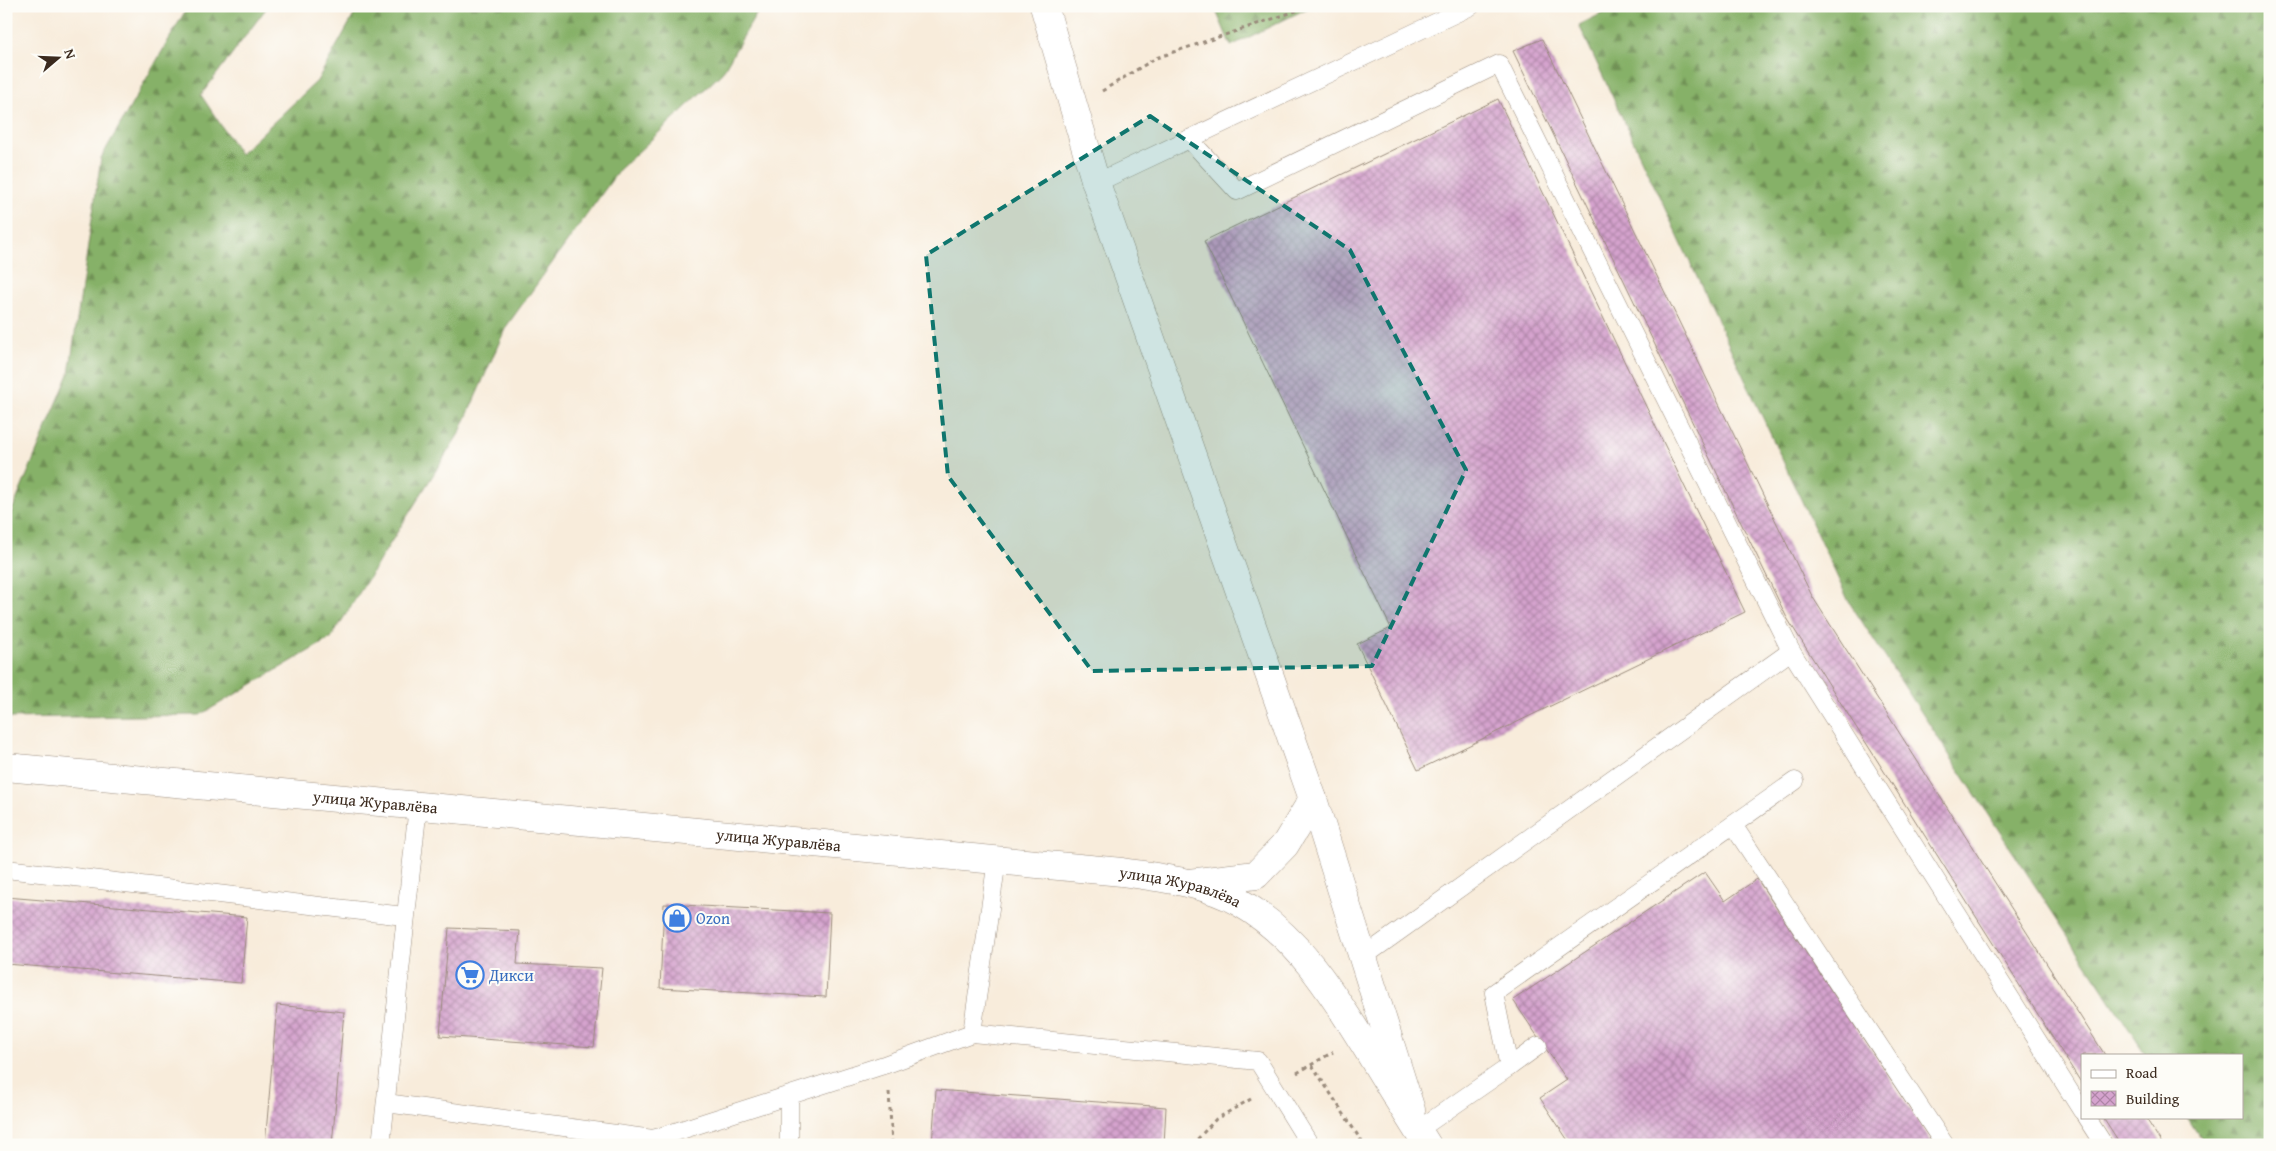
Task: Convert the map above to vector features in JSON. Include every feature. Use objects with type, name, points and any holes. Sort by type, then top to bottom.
[{"type":"street","points":[[1044,6],[1096,183],[1313,799],[1398,1072],[1422,1137]]},
{"type":"street","name":"улица Журавлёва","points":[[6,767],[1122,872],[1189,883],[1237,901],[1264,918],[1283,934],[1314,968],[1340,1004],[1422,1137]]},
{"type":"street","points":[[1189,883],[1256,875],[1285,845],[1313,799]]},
{"type":"lane","points":[[1096,183],[1471,6]]},
{"type":"lane","points":[[1189,140],[1237,191],[1499,64],[1791,651],[2081,1109]]},
{"type":"lane","points":[[1363,957],[1791,651]]},
{"type":"lane","points":[[1509,1067],[1494,993],[1795,781]]},
{"type":"lane","points":[[381,1145],[404,916],[418,806]]},
{"type":"lane","points":[[1733,825],[1945,1145]]},
{"type":"lane","points":[[972,1033],[997,860]]},
{"type":"lane","points":[[6,869],[404,916]]},
{"type":"lane","points":[[386,1103],[653,1139],[887,1064],[972,1033],[1258,1061],[1310,1145]]},
{"type":"lane","points":[[1422,1137],[1538,1046]]},
{"type":"lane","points":[[789,1096],[789,1145]]},
{"type":"lane","points":[[2087,1118],[2104,1145]]},
{"type":"path","points":[[1074,108],[1156,58],[1311,6]]},
{"type":"path","points":[[887,1064],[892,1145]]},
{"type":"path","points":[[1312,1065],[1364,1145]]},
{"type":"highlighted area","points":[[1150,116],[1350,250],[1466,470],[1372,666],[1092,671],[948,476],[926,255]]},
{"type":"green space","points":[[188,6],[268,6],[201,95],[240,154],[317,81],[359,6],[761,6],[722,73],[619,170],[506,327],[460,432],[331,638],[200,715],[6,718],[6,525],[69,374],[101,158]]},
{"type":"green space","points":[[1214,6],[1312,6],[1231,46]]},
{"type":"green space","points":[[1617,6],[2270,6],[2270,1145],[2205,1145],[2188,1118],[2244,1118],[2244,1054],[2145,1054],[1849,602],[1579,25]]},
{"type":"building","points":[[1542,39],[1812,596],[2104,1054],[2081,1054],[2081,1082],[1787,618],[1513,51]]},
{"type":"building","points":[[1498,99],[1745,612],[1418,770],[1357,644],[1391,628],[1204,241]]},
{"type":"building","points":[[1705,872],[1725,901],[1757,879],[1934,1145],[1571,1145],[1540,1098],[1567,1080],[1513,1000]]},
{"type":"building","points":[[6,897],[247,917],[241,983],[6,964]]},
{"type":"building","points":[[664,904],[830,913],[826,997],[660,988]]},
{"type":"building","points":[[449,928],[520,931],[517,964],[602,968],[594,1047],[440,1036]]},
{"type":"building","points":[[277,1005],[344,1012],[332,1145],[265,1145]]},
{"type":"building","points":[[936,1090],[1166,1107],[1164,1145],[932,1145]]},
{"type":"building","points":[[2104,1118],[2146,1118],[2163,1145],[2121,1145]]},
{"type":"place","name":"Ozon","points":[[677,918]]},
{"type":"place","name":"Дикси","points":[[470,975]]}]
